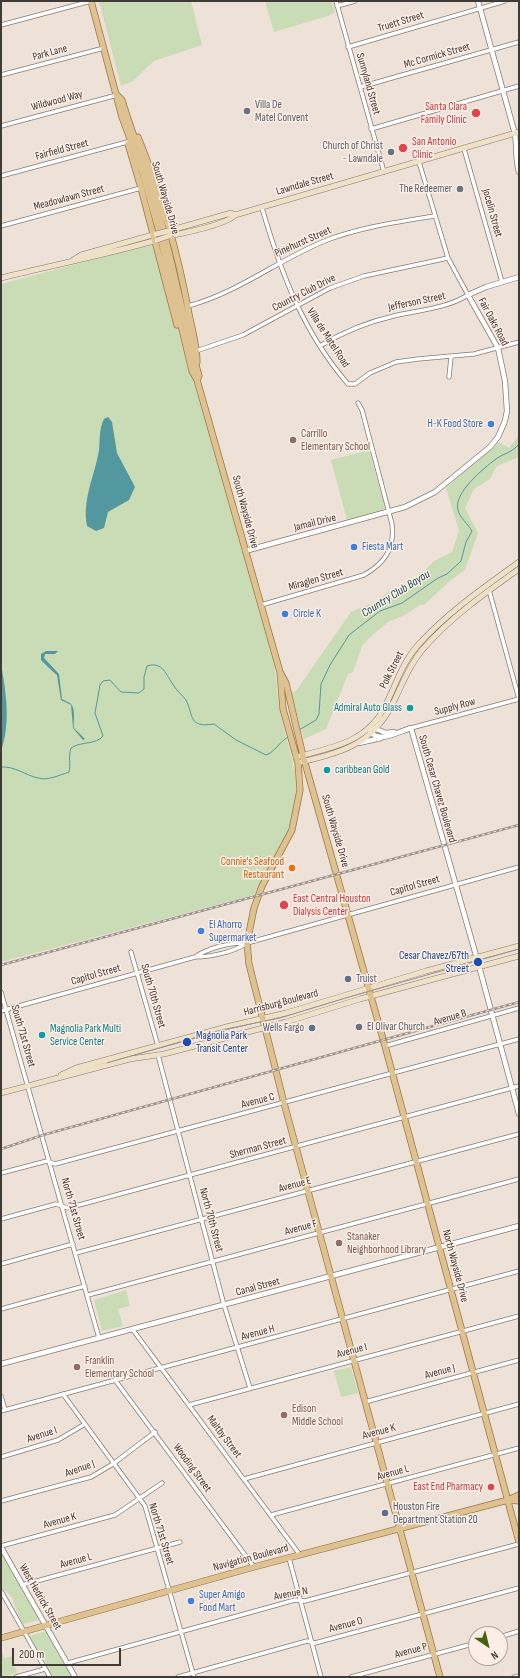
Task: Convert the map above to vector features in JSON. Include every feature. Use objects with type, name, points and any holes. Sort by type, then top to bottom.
[{"type":"main road","name":"South Wayside Drive","points":[[91,1],[117,95],[156,202],[176,275],[197,380],[280,672],[282,702],[297,760],[300,790],[292,830],[262,886],[254,908],[247,943],[249,964],[284,1103],[440,1677]]},
{"type":"main road","points":[[124,116],[127,142],[155,237],[182,346],[195,372]]},
{"type":"main road","points":[[124,116],[135,128],[145,154],[170,234],[188,306],[196,351],[195,372]]},
{"type":"main road","name":"Lawndale Street","points":[[1,278],[101,253],[220,219],[232,219],[235,215],[517,133]]},
{"type":"main road","name":"Polk Street","points":[[304,758],[339,753],[359,743],[372,733],[390,711],[407,673],[423,649],[459,613],[519,562]]},
{"type":"main road","name":"Polk Street","points":[[297,760],[350,741],[369,728],[381,714],[401,671],[421,642],[460,605],[519,569]]},
{"type":"main road","points":[[401,671],[407,673]]},
{"type":"main road","name":"South Wayside Drive","points":[[280,672],[286,683],[304,758],[372,996]]},
{"type":"main road","name":"Harrisburg Boulevard","points":[[49,1080],[76,1068],[230,1026],[263,1019],[519,946]]},
{"type":"main road","name":"Harrisburg Boulevard","points":[[1,1093],[130,1059],[158,1055],[264,1027],[519,956]]},
{"type":"main road","name":"North Wayside Drive","points":[[372,996],[519,1543]]},
{"type":"main road","name":"Navigation Boulevard","points":[[1,1638],[254,1567],[508,1500],[519,1495]]},
{"type":"main road","name":"Navigation Boulevard","points":[[508,1500],[519,1501]]},
{"type":"street","points":[[1,25],[91,1]]},
{"type":"street","name":"Sunnyland Street","points":[[336,1],[384,172]]},
{"type":"street","points":[[337,6],[355,1]]},
{"type":"street","points":[[478,1],[503,91],[517,133],[515,155],[519,172]]},
{"type":"street","name":"Truett Street","points":[[348,47],[505,1]]},
{"type":"street","name":"Mc Cormick Street","points":[[360,87],[519,42]]},
{"type":"street","name":"Park Lane","points":[[1,76],[104,48]]},
{"type":"street","points":[[371,129],[519,86]]},
{"type":"street","name":"Wildwood Way","points":[[1,126],[117,95]]},
{"type":"street","name":"Fairfield Street","points":[[1,176],[127,142]]},
{"type":"street","name":"Jocelin Street","points":[[464,149],[502,282]]},
{"type":"street","name":"Fair Oaks Road","points":[[390,512],[405,507],[435,492],[490,447],[498,437],[505,421],[507,411],[505,381],[498,348],[448,258],[434,216],[419,162]]},
{"type":"street","name":"Meadowlawn Street","points":[[1,226],[141,188]]},
{"type":"street","name":"Villa de Matel Road","points":[[262,208],[278,263],[296,306],[320,346],[348,384],[352,384],[370,373],[396,362],[451,357]]},
{"type":"street","name":"Pinehurst Street","points":[[188,306],[231,290],[278,263],[328,240],[346,234],[434,216]]},
{"type":"street","name":"Country Club Drive","points":[[196,351],[243,335],[330,288],[364,276],[448,258]]},
{"type":"street","name":"Jefferson Street","points":[[320,346],[362,325],[395,316],[442,307],[468,295],[519,277]]},
{"type":"street","points":[[449,377],[451,357],[474,354],[519,342]]},
{"type":"street","points":[[358,403],[362,410],[390,512]]},
{"type":"street","name":"Jamail Drive","points":[[245,551],[390,512]]},
{"type":"street","name":"Miraglen Street","points":[[261,605],[364,575],[374,569],[387,556],[391,548],[393,532],[390,512]]},
{"type":"street","points":[[487,588],[519,699]]},
{"type":"street","name":"Supply Row","points":[[359,743],[519,699]]},
{"type":"street","points":[[369,728],[372,733],[381,738]]},
{"type":"street","name":"Supply Row","points":[[369,728],[386,733],[396,732]]},
{"type":"street","name":"South Cesar Chavez Boulevard","points":[[411,728],[493,1015],[519,1114]]},
{"type":"street","name":"Capitol Street","points":[[1,1011],[195,957],[203,957],[240,948],[247,943],[519,867]]},
{"type":"street","name":"South 70th Street","points":[[131,952],[158,1046]]},
{"type":"street","name":"South 71st Street","points":[[1,992],[28,1085]]},
{"type":"street","name":"Avenue B","points":[[385,1046],[519,1008]]},
{"type":"street","name":"Avenue C","points":[[1,1173],[47,1161],[55,1164],[519,1039]]},
{"type":"street","name":"North 70th Street","points":[[158,1055],[224,1305],[250,1388]]},
{"type":"street","name":"North 71st Street","points":[[28,1085],[99,1338]]},
{"type":"street","name":"Sherman Street","points":[[1,1219],[56,1204],[68,1208],[519,1086]]},
{"type":"street","name":"Avenue E","points":[[76,1254],[519,1134]]},
{"type":"street","name":"Avenue F","points":[[88,1295],[519,1179]]},
{"type":"street","name":"Canal Street","points":[[1,1364],[519,1226]]},
{"type":"street","points":[[1,1264],[73,1244]]},
{"type":"street","name":"Avenue H","points":[[3,1411],[519,1271]]},
{"type":"street","points":[[1,1309],[85,1286]]},
{"type":"street","name":"Avenue I","points":[[189,1405],[519,1316]]},
{"type":"street","name":"Maltby Street","points":[[133,1330],[300,1555]]},
{"type":"street","name":"Avenue J","points":[[365,1402],[519,1360]]},
{"type":"street","name":"Wooding Street","points":[[115,1380],[254,1567]]},
{"type":"street","name":"North 71st Street","points":[[63,1394],[145,1506],[193,1675]]},
{"type":"street","points":[[1,1396],[3,1411]]},
{"type":"street","name":"Avenue K","points":[[244,1479],[519,1404]]},
{"type":"street","name":"Avenue I","points":[[1,1456],[58,1440],[85,1424]]},
{"type":"street","name":"Avenue J","points":[[1,1501],[91,1477],[113,1464],[155,1432]]},
{"type":"street","name":"Avenue L","points":[[271,1515],[519,1448]]},
{"type":"street","name":"Avenue K","points":[[1,1547],[115,1515],[162,1483]]},
{"type":"street","name":"Avenue L","points":[[22,1585],[180,1542]]},
{"type":"street","name":"Avenue N","points":[[68,1663],[295,1600],[305,1601],[519,1543]]},
{"type":"street","name":"West Hedrick Street","points":[[1,1547],[76,1677]]},
{"type":"street","points":[[289,1558],[321,1677]]},
{"type":"street","name":"Avenue O","points":[[178,1677],[193,1675],[307,1641],[315,1643],[519,1588]]},
{"type":"street","points":[[1,1591],[50,1677]]},
{"type":"street","points":[[508,1635],[519,1632]]},
{"type":"street","name":"Avenue P","points":[[351,1677],[468,1645]]},
{"type":"street","points":[[16,1677],[46,1669]]},
{"type":"street","points":[[514,1677],[519,1676]]},
{"type":"green space","points":[[99,1],[191,1],[202,45],[154,61],[133,81],[121,86]]},
{"type":"green space","points":[[265,1],[332,1],[335,12],[328,16],[274,32]]},
{"type":"green space","points":[[149,245],[156,249],[275,667],[281,715],[295,772],[295,807],[289,830],[284,841],[254,895],[1,962],[1,284]]},
{"type":"green space","points":[[519,428],[519,457],[497,466],[490,479],[474,489],[465,508],[478,533],[465,570],[451,580],[424,605],[420,605],[405,615],[388,622],[369,638],[362,646],[353,672],[348,674],[326,729],[304,739],[291,693],[296,691],[351,612],[375,602],[392,589],[402,594],[434,561],[452,552],[459,531],[446,488],[499,442],[509,448],[517,438]]},
{"type":"green space","points":[[369,450],[385,507],[382,511],[347,520],[331,460]]},
{"type":"green space","points":[[126,1290],[130,1306],[118,1309],[123,1326],[102,1331],[94,1300]]},
{"type":"green space","points":[[351,1367],[358,1393],[341,1397],[334,1371]]},
{"type":"green space","points":[[1,1551],[40,1618],[39,1620],[23,1624],[17,1613],[12,1597],[1,1586]]},
{"type":"green space","points":[[46,1631],[74,1677],[54,1677],[48,1670],[44,1657],[37,1650],[30,1636]]},
{"type":"green space","points":[[1,1648],[4,1658],[12,1656],[17,1673],[1,1677]]},
{"type":"water","points":[[108,417],[112,422],[117,453],[135,487],[129,500],[108,512],[104,528],[96,531],[87,526],[86,506],[99,450],[101,427],[104,419]]},
{"type":"water","points":[[46,651],[58,651],[55,654],[45,654],[44,658],[59,674],[62,699],[73,706],[74,728],[85,739],[83,740],[73,728],[71,705],[61,700],[57,675],[41,660],[41,654]]},
{"type":"water","points":[[1,664],[5,685],[7,719],[1,751]]},
{"type":"waterway","name":"Country Club Bayou","points":[[299,730],[316,720],[319,714],[321,684],[330,665],[349,635],[380,611],[402,603],[438,578],[447,574],[461,561],[466,542],[472,531],[460,516],[458,510],[460,496],[484,468],[499,457],[514,449],[519,444]]},
{"type":"waterway","name":"Country Club Bayou","points":[[1,767],[15,769],[33,777],[42,779],[69,772],[71,748],[79,744],[96,741],[103,736],[95,713],[100,685],[103,681],[110,680],[121,692],[139,693],[144,689],[144,677],[147,666],[152,665],[157,665],[164,670],[175,688],[186,700],[193,720],[196,722],[206,725],[214,724],[236,740],[266,755],[272,752],[288,737]]},
{"type":"tram line","points":[[107,1063],[221,1030],[280,1018],[519,949]]},
{"type":"railway","points":[[1,965],[519,825]]},
{"type":"railway","points":[[1,1149],[43,1135],[519,1002]]},
{"type":"place","name":"Villa De Matel Convent","points":[[247,111]]},
{"type":"place","name":"Santa Clara Family Clinic","points":[[476,113]]},
{"type":"place","name":"San Antonio Clinic","points":[[403,148]]},
{"type":"place","name":"Church of Christ - Lawndale","points":[[391,152]]},
{"type":"place","name":"The Redeemer","points":[[460,189]]},
{"type":"place","name":"H-K Food Store","points":[[491,424]]},
{"type":"place","name":"Carrillo Elementary School","points":[[293,440]]},
{"type":"place","name":"Fiesta Mart","points":[[354,547]]},
{"type":"place","name":"Circle K","points":[[285,614]]},
{"type":"place","name":"Admiral Auto Glass","points":[[410,708]]},
{"type":"place","name":"caribbean Gold","points":[[327,770]]},
{"type":"place","name":"Connie's Seafood Restaurant","points":[[292,868]]},
{"type":"place","name":"East Central Houston Dialysis Center","points":[[284,905]]},
{"type":"place","name":"El Ahorro Supermarket","points":[[201,931]]},
{"type":"place","name":"Cesar Chavez/67th Street","points":[[478,962]]},
{"type":"place","name":"Truist","points":[[348,979]]},
{"type":"place","name":"El Olivar Church","points":[[359,1027]]},
{"type":"place","name":"Wells Fargo","points":[[312,1028]]},
{"type":"place","name":"Magnolia Park Multi Service Center","points":[[42,1035]]},
{"type":"place","name":"Magnolia Park Transit Center","points":[[187,1042]]},
{"type":"place","name":"Stanaker Neighborhood Library","points":[[339,1243]]},
{"type":"place","name":"Franklin Elementary School","points":[[77,1367]]},
{"type":"place","name":"Edison Middle School","points":[[284,1415]]},
{"type":"place","name":"East End Pharmacy","points":[[491,1487]]},
{"type":"place","name":"Houston Fire Department Station 20","points":[[385,1513]]},
{"type":"place","name":"Super Amigo Food Mart","points":[[191,1601]]}]
